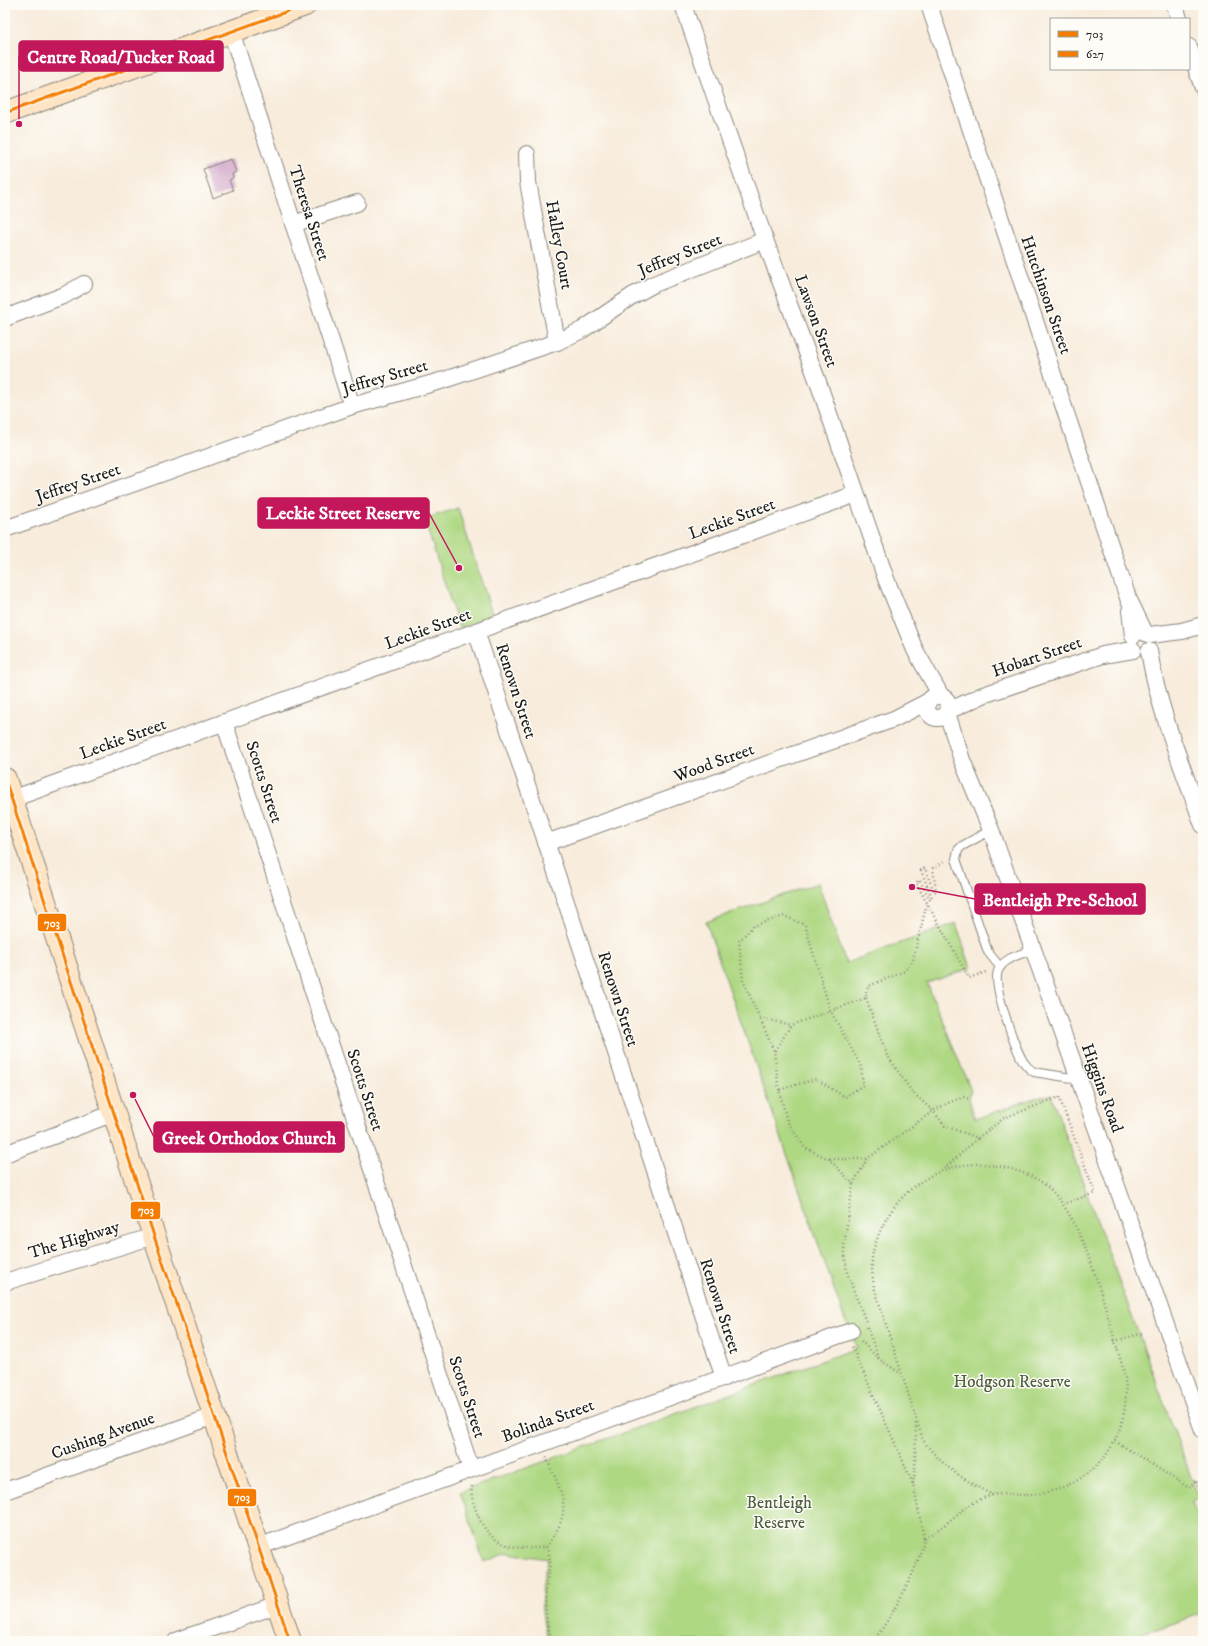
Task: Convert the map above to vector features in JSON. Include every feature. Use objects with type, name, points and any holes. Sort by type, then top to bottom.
[{"type":"main road","points":[[5,113],[305,5]]},
{"type":"main road","points":[[5,779],[154,1236],[290,1641]]},
{"type":"street","name":"Lawson Street","points":[[683,5],[765,240],[818,382],[891,592],[938,707]]},
{"type":"street","name":"Hutchinson Street","points":[[929,5],[1128,598],[1168,730],[1203,826]]},
{"type":"street","points":[[1175,5],[1180,18]]},
{"type":"street","name":"Theresa Street","points":[[231,31],[352,406]]},
{"type":"street","points":[[1190,50],[1203,88]]},
{"type":"street","name":"Halley Court","points":[[527,154],[528,182],[557,342]]},
{"type":"street","points":[[293,224],[358,203]]},
{"type":"street","name":"Jeffrey Street","points":[[5,529],[352,406],[444,380],[557,342],[582,330],[648,287],[765,240]]},
{"type":"street","points":[[5,318],[65,295],[84,284]]},
{"type":"street","name":"Leckie Street","points":[[12,800],[856,494]]},
{"type":"street","name":"Hobart Street","points":[[938,707],[983,695],[1103,655],[1203,624]]},
{"type":"street","name":"Renown Street","points":[[476,631],[724,1378]]},
{"type":"street","name":"Wood Street","points":[[546,843],[894,719],[938,707]]},
{"type":"street","name":"Higgins Road","points":[[938,707],[991,830],[1203,1430]]},
{"type":"street","name":"Scotts Street","points":[[224,722],[471,1469]]},
{"type":"street","points":[[5,1154],[114,1113]]},
{"type":"street","name":"The Highway","points":[[5,1282],[154,1236]]},
{"type":"street","name":"Bolinda Street","points":[[258,1547],[851,1332]]},
{"type":"street","name":"Cushing Avenue","points":[[5,1491],[214,1416]]},
{"type":"street","points":[[176,1641],[277,1605]]},
{"type":"lane","points":[[991,830],[962,846],[958,850],[956,859],[988,952],[1000,967]]},
{"type":"lane","points":[[1033,950],[1010,959],[1000,967],[996,979],[997,987],[1014,1040],[1023,1062],[1034,1072],[1078,1079]]},
{"type":"path","points":[[933,868],[936,891],[934,892],[925,868],[921,870],[932,898],[930,899],[919,880],[916,882],[969,978]]},
{"type":"path","points":[[927,903],[913,960],[905,971],[869,986],[866,991],[866,998],[887,1055],[912,1092],[933,1111],[945,1126],[978,1138]]},
{"type":"path","points":[[779,1090],[816,1079],[845,1097],[863,1085],[861,1066],[830,1010],[805,925],[784,916],[753,926],[738,941],[743,980],[774,1051],[779,1090],[787,1121],[805,1148],[829,1159],[853,1184]]},
{"type":"path","points":[[760,1018],[791,1024],[866,998]]},
{"type":"path","points":[[774,1051],[791,1024]]},
{"type":"path","points":[[879,1359],[846,1266],[844,1246],[853,1184],[867,1159],[933,1111],[964,1097],[969,1099]]},
{"type":"path","points":[[944,1169],[977,1163],[1016,1169],[1044,1184],[1063,1204],[1090,1258],[1124,1371],[1127,1387],[1123,1417],[1115,1441],[1102,1462],[1079,1480],[1064,1488],[1024,1496],[993,1494],[970,1484],[933,1455],[922,1440],[874,1287],[872,1267],[874,1246],[885,1220],[897,1202],[914,1185],[944,1169],[978,1138],[1004,1118],[1059,1098],[1094,1193],[1063,1204]]},
{"type":"path","points":[[829,1159],[867,1159]]},
{"type":"path","points":[[851,1332],[879,1359],[901,1374]]},
{"type":"path","points":[[851,1332],[852,1348],[913,1484],[924,1538],[918,1559],[900,1597],[886,1623],[873,1641]]},
{"type":"path","points":[[1114,1341],[1144,1332]]},
{"type":"path","points":[[913,1484],[915,1472],[916,1419]]},
{"type":"path","points":[[1115,1441],[1189,1488],[1196,1480],[1203,1500]]},
{"type":"path","points":[[546,1547],[562,1518],[563,1512],[560,1492],[547,1459]]},
{"type":"path","points":[[471,1486],[471,1496],[480,1521],[492,1537],[502,1544],[515,1548],[546,1547]]},
{"type":"path","points":[[924,1538],[936,1533],[970,1505],[993,1494]]},
{"type":"path","points":[[546,1547],[552,1561],[546,1588],[546,1612],[552,1641]]},
{"type":"green space","points":[[458,508],[493,617],[459,628],[424,519]]},
{"type":"green space","points":[[818,883],[846,963],[956,923],[971,968],[927,983],[971,1091],[969,1099],[975,1119],[1035,1098],[1051,1095],[1199,1499],[1193,1502],[1203,1531],[1203,1613],[1122,1641],[549,1641],[543,1621],[542,1610],[542,1590],[548,1559],[508,1553],[484,1562],[460,1492],[857,1348],[843,1315],[706,922]]},
{"type":"building","points":[[231,159],[236,172],[232,174],[233,178],[229,180],[233,190],[213,198],[203,169]]},
{"type":"transit line","name":"627","points":[[5,113],[305,5]]},
{"type":"transit line","name":"703","points":[[5,779],[154,1236],[290,1641]]},
{"type":"place","name":"Centre Road/Tucker Road","points":[[19,124]]},
{"type":"place","name":"Leckie Street Reserve","points":[[459,568]]},
{"type":"place","name":"Bentleigh Pre-School","points":[[912,887]]},
{"type":"place","name":"Greek Orthodox Church","points":[[133,1095]]},
{"type":"park label","name":"Hodgson Reserve","points":[[1012,1382]]},
{"type":"park label","name":"Bentleigh Reserve","points":[[779,1513]]}]
